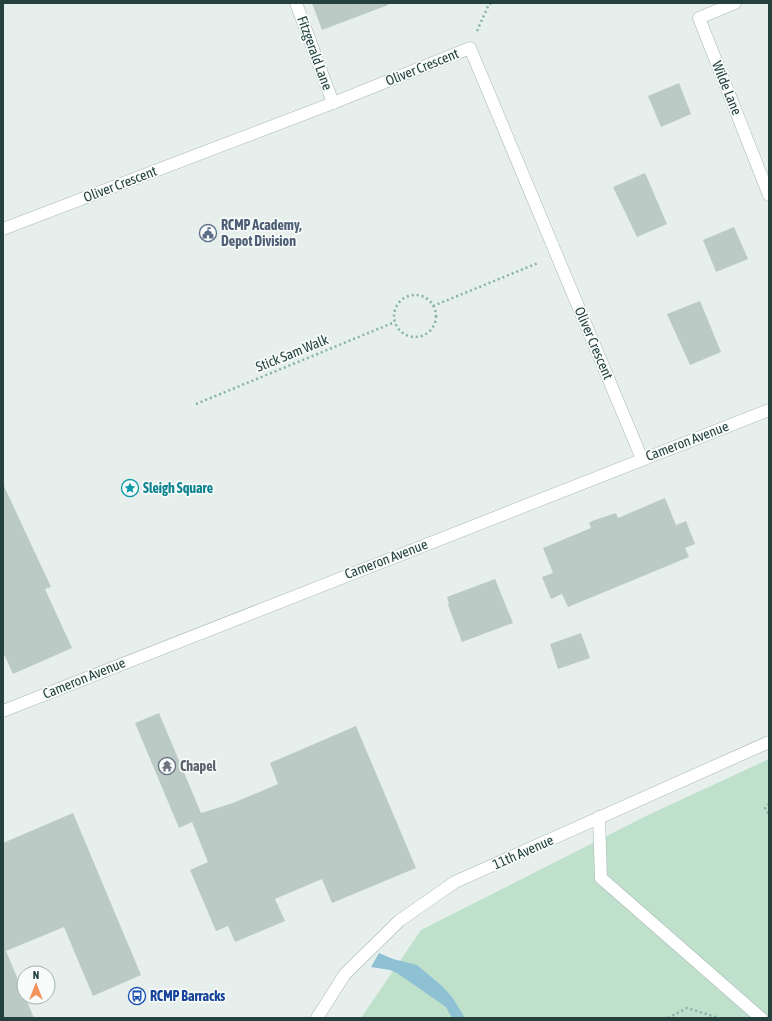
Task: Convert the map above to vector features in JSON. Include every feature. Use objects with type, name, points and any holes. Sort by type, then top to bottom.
[{"type":"street","name":"Fitzgerald Lane","points":[[296,3],[333,103]]},
{"type":"street","name":"Wilde Lane","points":[[735,3],[699,18],[769,195]]},
{"type":"street","name":"Oliver Crescent","points":[[3,228],[333,103],[470,48],[642,459]]},
{"type":"street","name":"Cameron Avenue","points":[[3,711],[769,410]]},
{"type":"street","name":"11th Avenue","points":[[317,1018],[345,974],[399,921],[455,882],[769,742]]},
{"type":"street","points":[[599,817],[601,878],[761,1018]]},
{"type":"path","points":[[470,48],[489,4],[492,3]]},
{"type":"path","points":[[433,306],[556,255]]},
{"type":"path","points":[[410,296],[423,297],[433,306],[435,320],[433,326],[423,335],[416,337],[402,333],[395,322],[396,308],[404,298],[410,296]]},
{"type":"path","name":"Stick Sam Walk","points":[[196,404],[395,322]]},
{"type":"path","points":[[769,804],[765,808],[769,814]]},
{"type":"path","points":[[668,1018],[687,1008],[719,1018]]},
{"type":"green space","points":[[769,759],[769,1018],[361,1018],[421,930],[646,816]]},
{"type":"water","points":[[379,953],[393,959],[417,965],[442,986],[452,997],[465,1018],[452,1018],[446,1007],[397,973],[390,970],[371,967]]},
{"type":"building","points":[[312,3],[388,3],[388,5],[322,30]]},
{"type":"building","points":[[679,83],[691,114],[661,127],[648,96]]},
{"type":"building","points":[[645,173],[667,224],[637,237],[613,187]]},
{"type":"building","points":[[734,227],[748,259],[716,272],[703,240]]},
{"type":"building","points":[[700,301],[721,352],[690,365],[667,314]]},
{"type":"building","points":[[3,484],[51,587],[45,589],[72,648],[13,674],[3,652]]},
{"type":"building","points":[[665,498],[676,525],[686,521],[695,544],[685,548],[689,557],[568,607],[562,594],[551,599],[542,577],[553,573],[543,548],[591,528],[589,523],[592,521],[616,513],[618,518]]},
{"type":"building","points":[[495,579],[513,623],[462,642],[448,605],[447,597]]},
{"type":"building","points":[[581,633],[590,658],[558,669],[550,644]]},
{"type":"building","points":[[159,713],[201,813],[233,803],[278,784],[270,763],[356,726],[416,868],[332,903],[322,879],[275,899],[285,921],[235,942],[228,926],[216,931],[190,870],[208,862],[192,822],[179,828],[135,723]]},
{"type":"building","points":[[73,813],[141,975],[93,996],[64,927],[6,951],[16,975],[16,1005],[29,1005],[34,1018],[3,1018],[3,843]]},
{"type":"place","name":"RCMP Academy, Depot Division","points":[[208,233]]},
{"type":"place","name":"Sleigh Square","points":[[130,488]]},
{"type":"place","name":"Chapel","points":[[167,766]]},
{"type":"place","name":"RCMP Barracks","points":[[137,996]]}]
